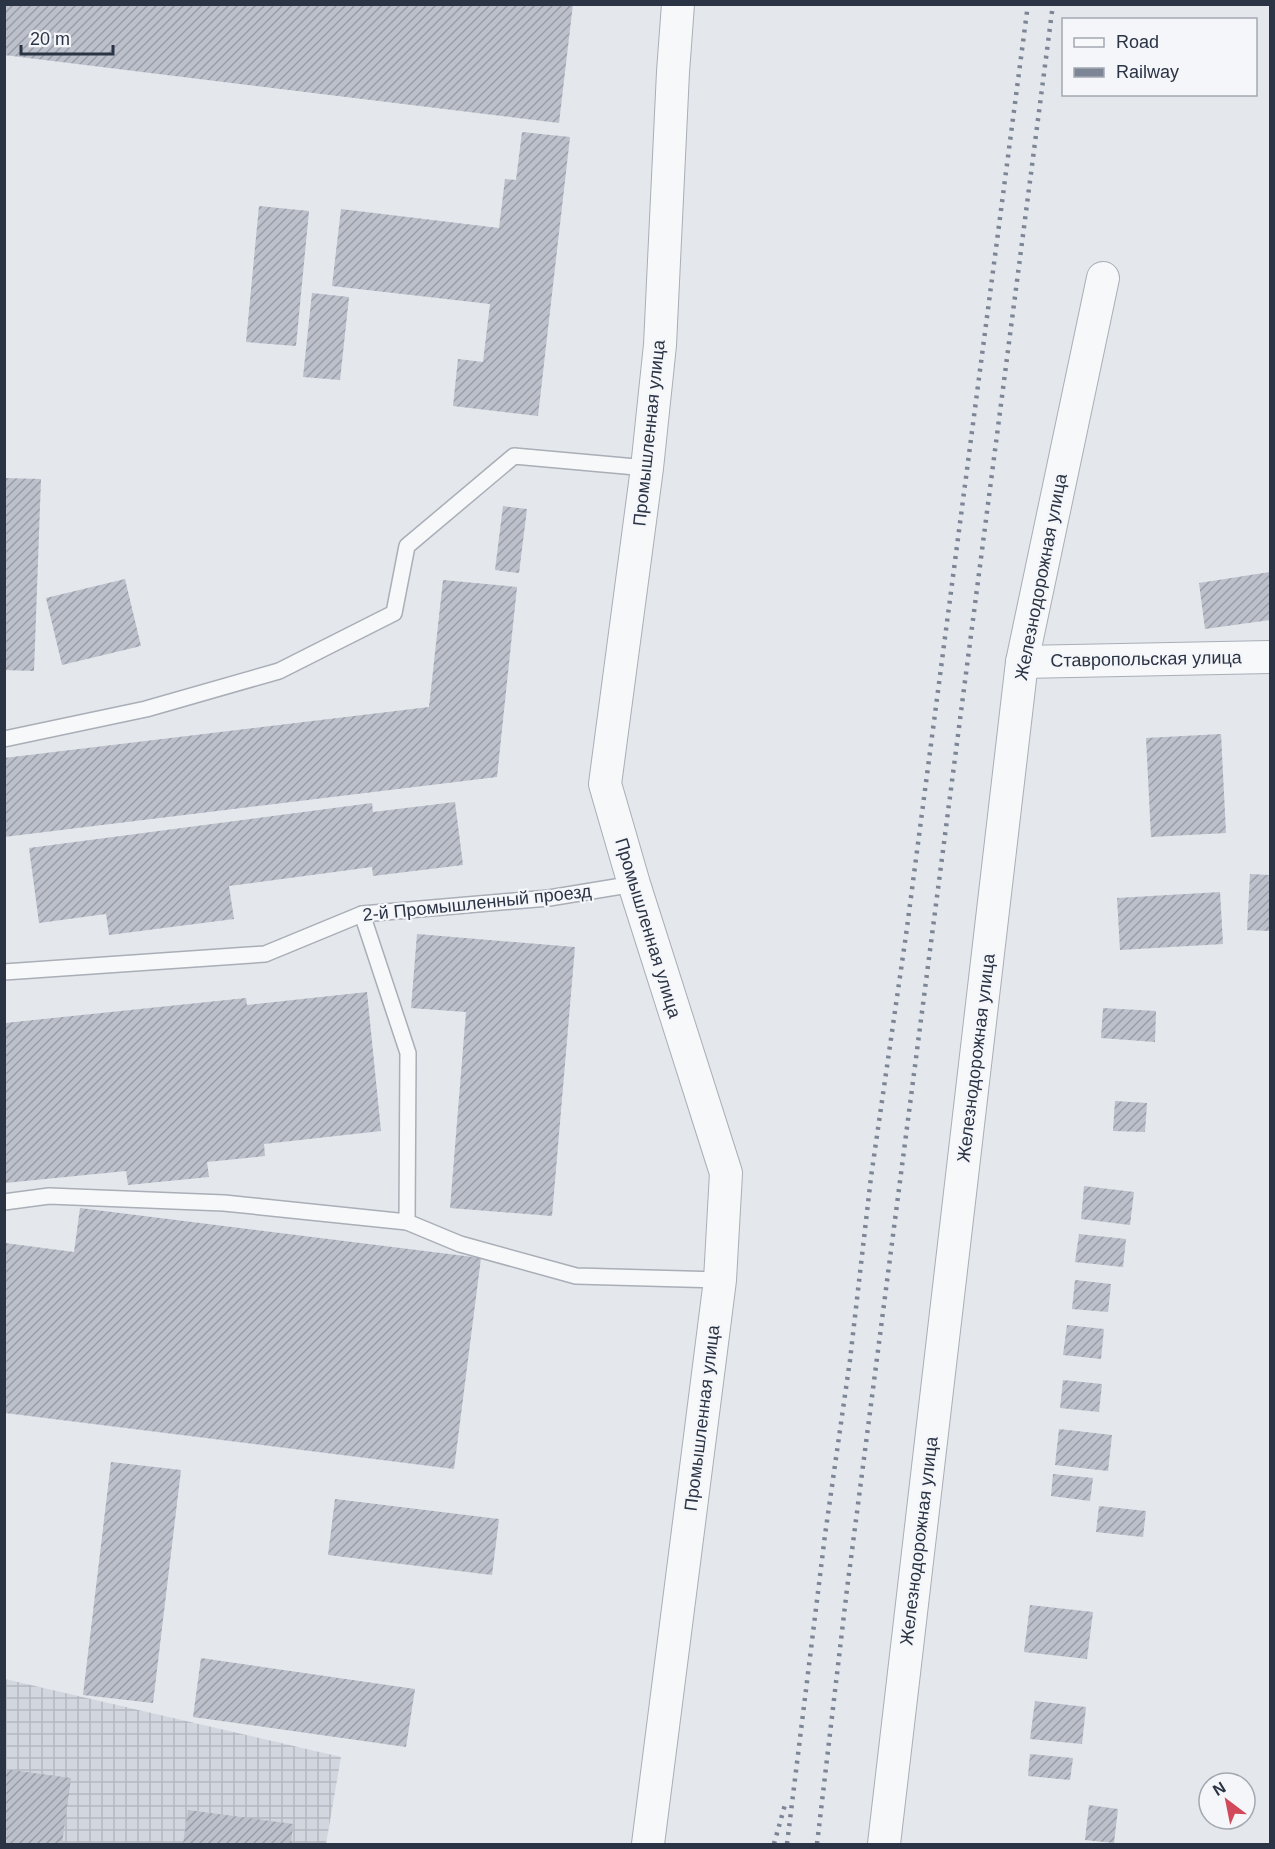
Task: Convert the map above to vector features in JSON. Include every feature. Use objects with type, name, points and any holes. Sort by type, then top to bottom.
[{"type":"street","name":"Промышленная улица","points":[[648,1845],[720,1280],[726,1173],[634,884],[605,784],[647,468],[660,345],[678,4]]},
{"type":"street","name":"Железнодорожная улица","points":[[884,1845],[1022,662],[1103,278]]},
{"type":"street","name":"Ставропольская улица","points":[[1022,662],[1270,657]]},
{"type":"lane","points":[[4,739],[146,709],[279,671],[394,613],[407,546],[514,456],[647,468]]},
{"type":"lane","name":"2-й Промышленный проезд","points":[[4,972],[265,954],[362,914],[549,898],[634,884]]},
{"type":"lane","points":[[362,914],[408,1053],[407,1222]]},
{"type":"lane","points":[[4,1202],[49,1196],[224,1203],[407,1222],[460,1244],[576,1276],[720,1280]]},
{"type":"shaded area","points":[[5,1679],[341,1757],[326,1844],[5,1844]]},
{"type":"building","points":[[4,4],[573,4],[559,123],[4,55]]},
{"type":"building","points":[[522,132],[570,137],[538,416],[453,406],[458,359],[483,362],[490,304],[332,286],[341,209],[499,228],[505,179],[516,180]]},
{"type":"building","points":[[259,206],[309,211],[296,346],[246,342]]},
{"type":"building","points":[[312,293],[349,297],[340,380],[303,377]]},
{"type":"building","points":[[4,478],[41,479],[34,671],[4,670]]},
{"type":"building","points":[[503,506],[527,509],[519,573],[495,570]]},
{"type":"building","points":[[1270,572],[1270,620],[1205,629],[1199,583]]},
{"type":"building","points":[[125,579],[141,646],[62,665],[46,598]]},
{"type":"building","points":[[443,580],[517,587],[497,777],[4,837],[4,758],[429,707]]},
{"type":"building","points":[[1221,734],[1226,833],[1151,837],[1146,738]]},
{"type":"building","points":[[455,802],[463,865],[373,876],[372,867],[229,886],[234,919],[109,935],[106,914],[39,923],[29,848],[372,803],[373,812]]},
{"type":"building","points":[[1250,874],[1270,875],[1270,931],[1247,930]]},
{"type":"building","points":[[1220,892],[1223,944],[1120,950],[1117,898]]},
{"type":"building","points":[[417,934],[575,947],[552,1216],[450,1208],[466,1012],[411,1008]]},
{"type":"building","points":[[367,992],[381,1131],[264,1144],[265,1156],[207,1162],[209,1177],[128,1185],[126,1171],[5,1183],[5,1023],[246,998],[247,1005]]},
{"type":"building","points":[[1103,1008],[1156,1011],[1155,1042],[1101,1038]]},
{"type":"building","points":[[1115,1101],[1147,1103],[1145,1132],[1113,1131]]},
{"type":"building","points":[[1084,1186],[1134,1192],[1130,1225],[1081,1219]]},
{"type":"building","points":[[80,1208],[481,1258],[454,1469],[5,1413],[5,1243],[74,1252]]},
{"type":"building","points":[[1079,1234],[1126,1239],[1123,1267],[1075,1262]]},
{"type":"building","points":[[1075,1280],[1111,1284],[1108,1312],[1072,1309]]},
{"type":"building","points":[[1067,1325],[1104,1329],[1101,1359],[1063,1355]]},
{"type":"building","points":[[1063,1380],[1102,1384],[1099,1412],[1060,1408]]},
{"type":"building","points":[[1059,1429],[1112,1435],[1108,1471],[1055,1465]]},
{"type":"building","points":[[111,1462],[181,1470],[153,1703],[83,1695]]},
{"type":"building","points":[[1053,1474],[1093,1478],[1090,1501],[1051,1496]]},
{"type":"building","points":[[335,1499],[499,1519],[492,1575],[328,1555]]},
{"type":"building","points":[[1099,1506],[1146,1511],[1143,1537],[1096,1532]]},
{"type":"building","points":[[1030,1605],[1093,1612],[1087,1659],[1024,1652]]},
{"type":"building","points":[[201,1658],[415,1689],[406,1747],[193,1717]]},
{"type":"building","points":[[1035,1701],[1086,1707],[1082,1744],[1030,1739]]},
{"type":"building","points":[[1030,1754],[1073,1758],[1070,1780],[1028,1776]]},
{"type":"building","points":[[4,1769],[71,1778],[62,1844],[4,1844]]},
{"type":"building","points":[[1089,1805],[1118,1809],[1114,1843],[1085,1840]]},
{"type":"building","points":[[188,1810],[293,1824],[291,1844],[183,1844]]},
{"type":"railway","points":[[787,1844],[825,1535],[850,1360],[871,1177],[906,935],[1028,4]]},
{"type":"railway","points":[[817,1844],[847,1589],[1053,4]]},
{"type":"railway","points":[[774,1844],[786,1801]]}]
